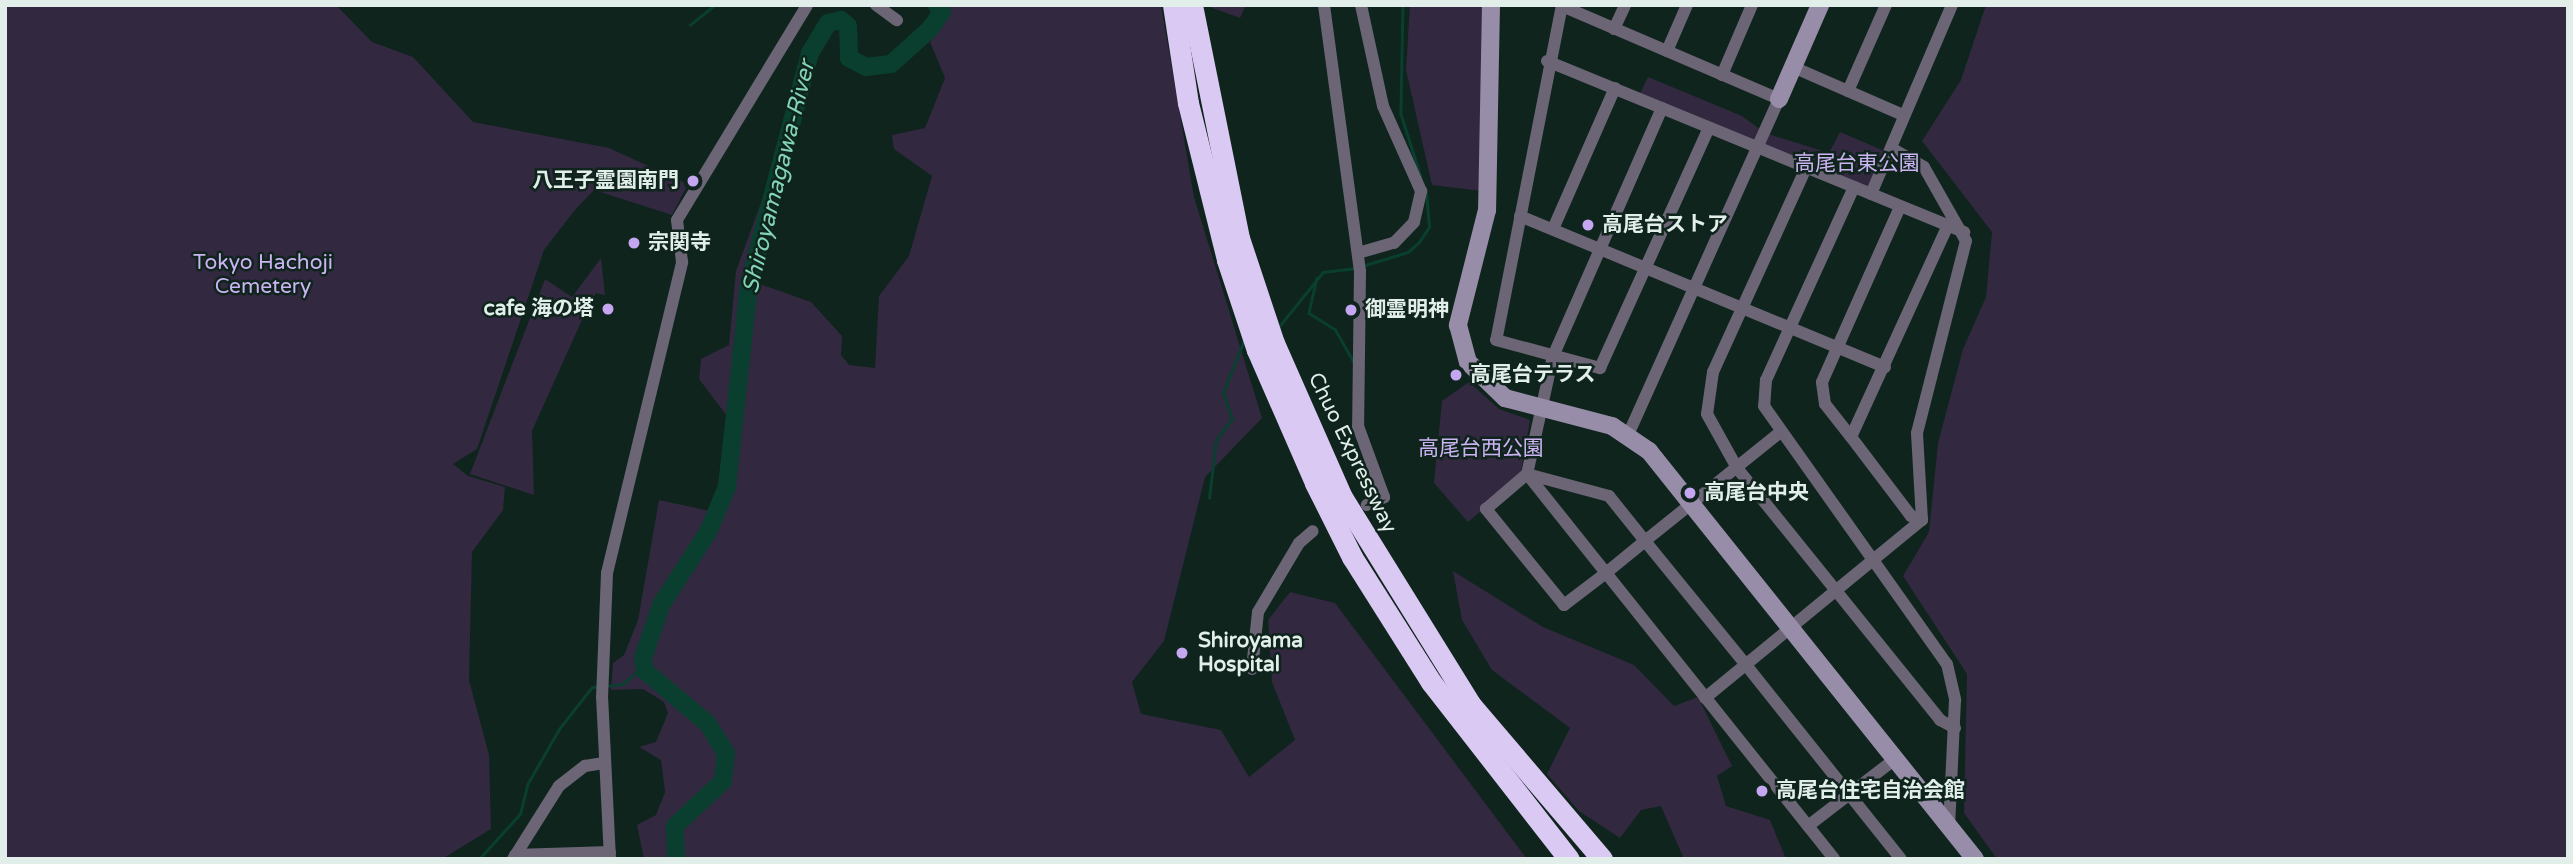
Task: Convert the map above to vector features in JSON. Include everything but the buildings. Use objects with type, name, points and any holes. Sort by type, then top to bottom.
[{"type":"highway","name":"Chuo Expressway","points":[[1173,5],[1206,183],[1266,346],[1364,576],[1431,682],[1569,859]]},
{"type":"highway","name":"Chuo Expressway","points":[[1192,5],[1220,166],[1255,317]]},
{"type":"highway","name":"Chuo Expressway","points":[[1266,346],[1342,497],[1425,639],[1513,759],[1602,859]]},
{"type":"street","points":[[514,857],[610,855],[602,698],[609,560],[682,262],[677,220],[807,5]]},
{"type":"street","points":[[876,5],[897,20]]},
{"type":"street","points":[[1324,5],[1359,262],[1358,426],[1384,496],[1367,505]]},
{"type":"street","points":[[1359,262],[1394,243],[1414,222],[1420,191],[1383,106],[1361,5]]},
{"type":"street","points":[[1491,5],[1487,210],[1458,325],[1468,362],[1480,377],[1505,398],[1629,433],[1693,503],[1975,859]]},
{"type":"street","points":[[1614,29],[1625,5]]},
{"type":"street","points":[[1667,51],[1687,5]]},
{"type":"street","points":[[1722,75],[1752,5]]},
{"type":"street","points":[[1629,433],[1820,5]]},
{"type":"street","points":[[1848,91],[1886,5]]},
{"type":"street","points":[[1871,194],[1952,5]]},
{"type":"street","points":[[1709,128],[1600,368],[1496,340],[1547,61],[1562,6],[1779,99]]},
{"type":"street","points":[[1547,61],[1964,232]]},
{"type":"street","points":[[1793,67],[1903,115]]},
{"type":"street","points":[[1553,229],[1615,88]]},
{"type":"street","points":[[1662,108],[1598,248],[1553,356],[1527,474],[1486,509],[1564,605],[1778,434]]},
{"type":"street","points":[[1891,148],[1924,167],[1964,232],[1966,252],[1917,433],[1922,520]]},
{"type":"street","points":[[1806,168],[1742,306],[1706,403],[1717,440],[1737,468],[1940,720],[1955,728]]},
{"type":"street","points":[[1854,187],[1790,327],[1763,395],[1778,434],[1878,560],[1940,649],[1955,700],[1949,826]]},
{"type":"street","points":[[1900,206],[1836,346],[1822,396],[1911,516],[1922,520]]},
{"type":"street","points":[[1520,216],[1885,367]]},
{"type":"street","points":[[1851,438],[1947,227]]},
{"type":"street","points":[[1527,474],[1609,496],[1902,859]]},
{"type":"street","points":[[1527,474],[1834,859]]},
{"type":"street","points":[[1706,698],[1878,560],[1922,520]]},
{"type":"street","points":[[1252,669],[1258,612],[1299,543],[1313,531]]},
{"type":"street","points":[[1808,826],[1895,759]]},
{"type":"street","points":[[514,857],[559,786],[585,766],[604,763]]},
{"type":"green space","name":"Tokyo Hachoji Cemetery","points":[[5,5],[336,5],[372,42],[413,57],[473,122],[609,148],[688,184],[672,215],[594,190],[574,211],[544,250],[477,449],[453,464],[468,476],[505,487],[503,510],[472,552],[469,680],[489,755],[491,829],[442,859],[5,859]]},
{"type":"green space","points":[[933,5],[1161,5],[1194,197],[1262,418],[1205,477],[1164,641],[1132,682],[1141,714],[1221,730],[1249,777],[1295,740],[1272,682],[1268,620],[1290,592],[1335,603],[1527,859],[644,859],[637,825],[656,815],[665,792],[661,760],[639,747],[656,742],[668,713],[664,702],[643,689],[611,690],[613,663],[624,655],[638,620],[659,500],[710,511],[717,492],[727,416],[699,379],[701,359],[729,345],[736,271],[762,200],[760,284],[811,302],[842,336],[841,355],[849,365],[875,368],[879,296],[909,256],[932,176],[894,149],[892,135],[925,128],[945,78],[930,42],[944,24]]},
{"type":"green space","points":[[1204,5],[1246,5],[1240,18]]},
{"type":"green space","points":[[1410,5],[1484,5],[1482,191],[1432,185],[1406,70]]},
{"type":"green space","points":[[1986,5],[2568,5],[2568,859],[1997,859],[1964,813],[1967,674],[1903,576],[1929,532],[1938,443],[1963,349],[1986,297],[1992,232],[1922,141],[1961,80]]},
{"type":"green space","name":"高尾台東公園","points":[[1648,77],[1742,116],[1765,133],[1829,153],[1840,132],[1889,153],[1871,194],[1638,98]]},
{"type":"green space","points":[[601,258],[605,295],[596,293],[586,311],[532,431],[534,495],[470,474],[545,279],[572,297]]},
{"type":"green space","name":"高尾台西公園","points":[[1469,382],[1499,409],[1530,420],[1520,478],[1468,522],[1434,483],[1442,401]]},
{"type":"green space","points":[[1453,571],[1543,627],[1634,665],[1674,706],[1698,697],[1732,766],[1717,776],[1726,806],[1770,820],[1786,859],[1684,859],[1661,806],[1641,810],[1620,838],[1579,811],[1547,774],[1570,728],[1492,670],[1462,620]]},
{"type":"waterway","points":[[690,25],[715,5]]},
{"type":"waterway","name":"Shiroyamagawa-River","points":[[676,859],[675,826],[723,781],[726,753],[707,723],[645,671],[643,658],[661,605],[708,532],[727,487],[749,284],[810,53],[828,23],[841,20],[848,26],[849,58],[866,67],[891,64],[929,30],[942,12],[937,5]]},
{"type":"waterway","points":[[1403,5],[1401,114],[1421,177]]},
{"type":"waterway","points":[[1362,266],[1408,252],[1419,242],[1429,227],[1426,190]]},
{"type":"waterway","points":[[1277,329],[1323,272],[1356,268]]},
{"type":"waterway","points":[[1317,278],[1309,313],[1335,329],[1355,364]]},
{"type":"waterway","points":[[1209,498],[1216,440],[1232,419],[1223,393],[1244,340]]},
{"type":"waterway","points":[[606,686],[623,684],[644,666]]},
{"type":"waterway","points":[[479,859],[520,814],[528,783],[559,729],[592,687],[599,686]]},
{"type":"place","name":"八王子霊園南門","points":[[693,181]]},
{"type":"place","name":"高尾台ストア","points":[[1588,225]]},
{"type":"place","name":"宗関寺","points":[[634,243]]},
{"type":"place","name":"cafe 海の塔","points":[[608,309]]},
{"type":"place","name":"御霊明神","points":[[1351,310]]},
{"type":"place","name":"高尾台テラス","points":[[1456,375]]},
{"type":"place","name":"高尾台中央","points":[[1690,493]]},
{"type":"place","name":"Shiroyama Hospital","points":[[1182,653]]},
{"type":"place","name":"高尾台住宅自治会館","points":[[1762,791]]}]
